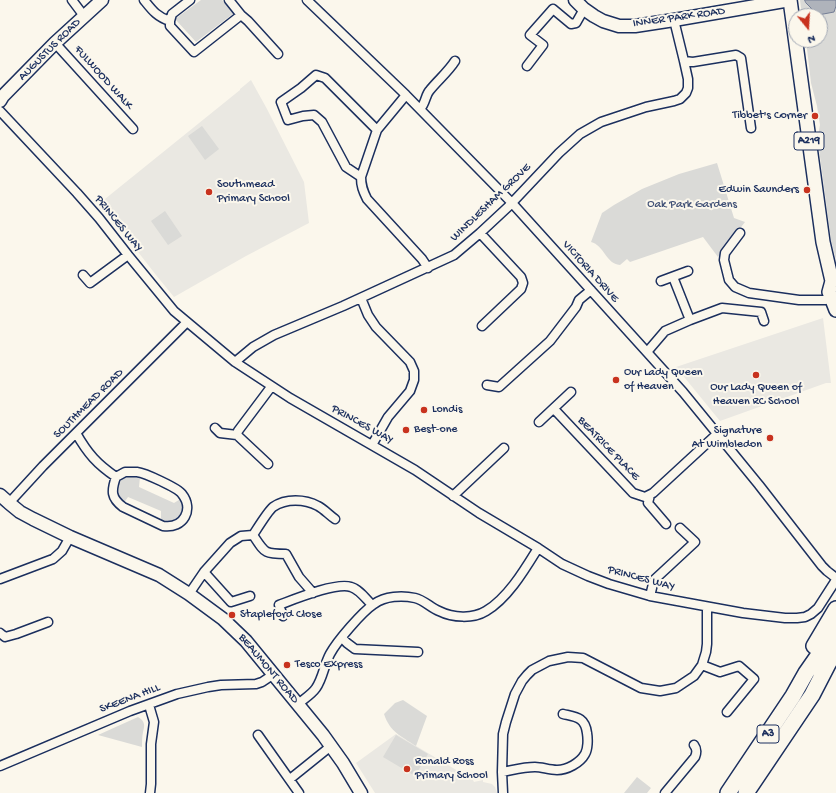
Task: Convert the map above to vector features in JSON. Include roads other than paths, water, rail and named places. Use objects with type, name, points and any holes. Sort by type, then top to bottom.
[{"type":"highway","name":"A3","points":[[806,673],[814,647],[836,609]]},
{"type":"highway","name":"A3","points":[[728,793],[793,696],[806,673],[836,630]]},
{"type":"highway","name":"A3","points":[[746,793],[812,695],[836,652]]},
{"type":"highway","name":"A3","points":[[812,695],[836,670]]},
{"type":"main road","name":"A219","points":[[790,0],[823,242],[834,283],[829,292],[834,302]]},
{"type":"street","points":[[72,0],[84,16]]},
{"type":"street","name":"AUGUSTUS ROAD","points":[[0,101],[3,96],[55,43],[102,0]]},
{"type":"street","points":[[144,0],[156,15],[170,21]]},
{"type":"street","points":[[190,0],[172,14],[170,26],[194,52],[241,15]]},
{"type":"street","points":[[228,0],[278,54]]},
{"type":"street","name":"VICTORIA DRIVE","points":[[307,0],[406,95],[512,203],[683,392],[822,566],[836,579]]},
{"type":"street","name":"INNER PARK ROAD","points":[[575,0],[594,16],[618,26],[634,26],[674,20],[790,0]]},
{"type":"street","points":[[527,66],[543,45],[530,35],[553,10],[571,24],[576,23],[584,9]]},
{"type":"street","name":"WINDLESHAM GROVE","points":[[235,362],[253,347],[274,335],[361,298],[454,255],[512,203],[559,153],[580,134],[596,124],[646,107],[680,99],[686,93],[688,88],[688,79],[674,20]]},
{"type":"street","name":"FULWOOD WALK","points":[[55,43],[133,129]]},
{"type":"street","points":[[684,61],[693,62],[736,55],[741,58],[751,128]]},
{"type":"street","points":[[420,109],[424,105],[429,91],[455,61]]},
{"type":"street","points":[[361,177],[346,167],[322,122],[314,116],[303,116],[288,120],[281,102],[316,75],[325,78],[377,130]]},
{"type":"street","points":[[406,95],[377,130],[361,177],[361,184],[367,199],[422,259],[428,268]]},
{"type":"street","name":"PRINCES WAY","points":[[0,111],[99,218],[174,310],[235,362],[271,387],[416,470],[479,514],[538,548],[562,564],[609,584],[650,596],[743,613],[784,618],[805,617],[811,614],[818,608],[836,579]]},
{"type":"street","points":[[480,233],[521,277],[523,283],[521,288],[482,326]]},
{"type":"street","points":[[740,233],[725,253],[724,260],[729,280],[734,287],[749,293],[787,299],[834,302]]},
{"type":"street","points":[[84,276],[90,283],[128,255]]},
{"type":"street","points":[[661,281],[688,271]]},
{"type":"street","points":[[673,277],[690,320]]},
{"type":"street","points":[[486,385],[499,387],[550,341],[576,307],[578,300],[590,290]]},
{"type":"street","points":[[361,298],[368,315],[376,327],[410,362],[414,371],[414,380],[410,390],[388,417],[372,445]]},
{"type":"street","points":[[647,352],[665,331],[722,308],[761,312],[764,320]]},
{"type":"street","name":"SOUTHMEAD ROAD","points":[[9,503],[76,433],[187,322]]},
{"type":"street","points":[[237,436],[238,431],[271,387]]},
{"type":"street","points":[[539,422],[571,392]]},
{"type":"street","name":"BEATRICE PLACE","points":[[554,409],[633,493],[645,497],[650,495]]},
{"type":"street","points":[[215,428],[220,433],[237,436],[268,464]]},
{"type":"street","points":[[76,433],[96,462],[116,477]]},
{"type":"street","points":[[666,524],[648,502],[650,495],[717,434]]},
{"type":"street","points":[[453,496],[504,448]]},
{"type":"street","points":[[125,472],[139,472],[174,488],[182,493],[186,501],[187,512],[185,518],[177,525],[163,526],[123,507],[118,503],[112,494],[116,477],[125,472]]},
{"type":"street","name":"BEAUMONT ROAD","points":[[0,495],[20,512],[70,537],[159,575],[189,594],[223,619],[246,641],[298,704],[331,746],[351,775],[361,793]]},
{"type":"street","points":[[189,594],[204,572],[230,543],[241,536],[253,535],[273,508],[283,503],[295,500],[303,501],[317,506],[335,519]]},
{"type":"street","points":[[650,596],[654,580],[695,542],[680,528]]},
{"type":"street","points":[[253,535],[266,552],[272,554],[286,554],[300,577],[313,593]]},
{"type":"street","points":[[0,579],[53,559],[62,551],[70,537]]},
{"type":"street","points":[[298,704],[315,689],[330,654],[360,617],[372,605],[386,599],[398,597],[416,598],[439,611],[454,616],[478,615],[496,603],[513,587],[538,548]]},
{"type":"street","points":[[204,572],[231,602],[250,596]]},
{"type":"street","points":[[283,616],[279,605],[313,593],[342,586],[352,587],[372,605]]},
{"type":"street","points":[[503,793],[503,734],[515,694],[522,681],[532,670],[549,661],[568,657],[583,658],[641,688],[660,691],[676,688],[694,676],[702,665],[707,644],[707,607]]},
{"type":"street","points":[[0,633],[5,637],[48,622]]},
{"type":"street","points":[[342,638],[355,648],[418,652]]},
{"type":"street","points":[[702,665],[720,672],[740,666],[754,679],[727,712]]},
{"type":"street","name":"SKEENA HILL","points":[[0,766],[130,711],[183,693],[229,684],[256,684],[274,674]]},
{"type":"street","points":[[149,705],[154,722],[151,744],[150,793]]},
{"type":"street","points":[[502,772],[536,767],[558,770],[565,769],[572,766],[580,759],[586,753],[588,742],[585,726],[583,721],[577,717],[563,714]]},
{"type":"street","points":[[258,735],[300,793]]},
{"type":"street","points":[[665,793],[695,757],[697,752],[694,745]]},
{"type":"street","points":[[290,779],[331,746]]},
{"type":"place","name":"Tibbet's Corner","points":[[815,116]]},
{"type":"place","name":"Edwin Saunders","points":[[807,190]]},
{"type":"place","name":"Southmead Primary School","points":[[209,192]]},
{"type":"place","name":"Our Lady Queen of Heaven RC School","points":[[756,375]]},
{"type":"place","name":"Our Lady Queen of Heaven","points":[[616,380]]},
{"type":"place","name":"Londis","points":[[424,410]]},
{"type":"place","name":"Best-one","points":[[406,430]]},
{"type":"place","name":"Signature At Wimbledon","points":[[770,438]]},
{"type":"place","name":"Stapleford Close","points":[[232,615]]},
{"type":"place","name":"Tesco Express","points":[[287,665]]},
{"type":"place","name":"Ronald Ross Primary School","points":[[407,769]]},
{"type":"park label","name":"Oak Park Gardens","points":[[692,205]]}]
